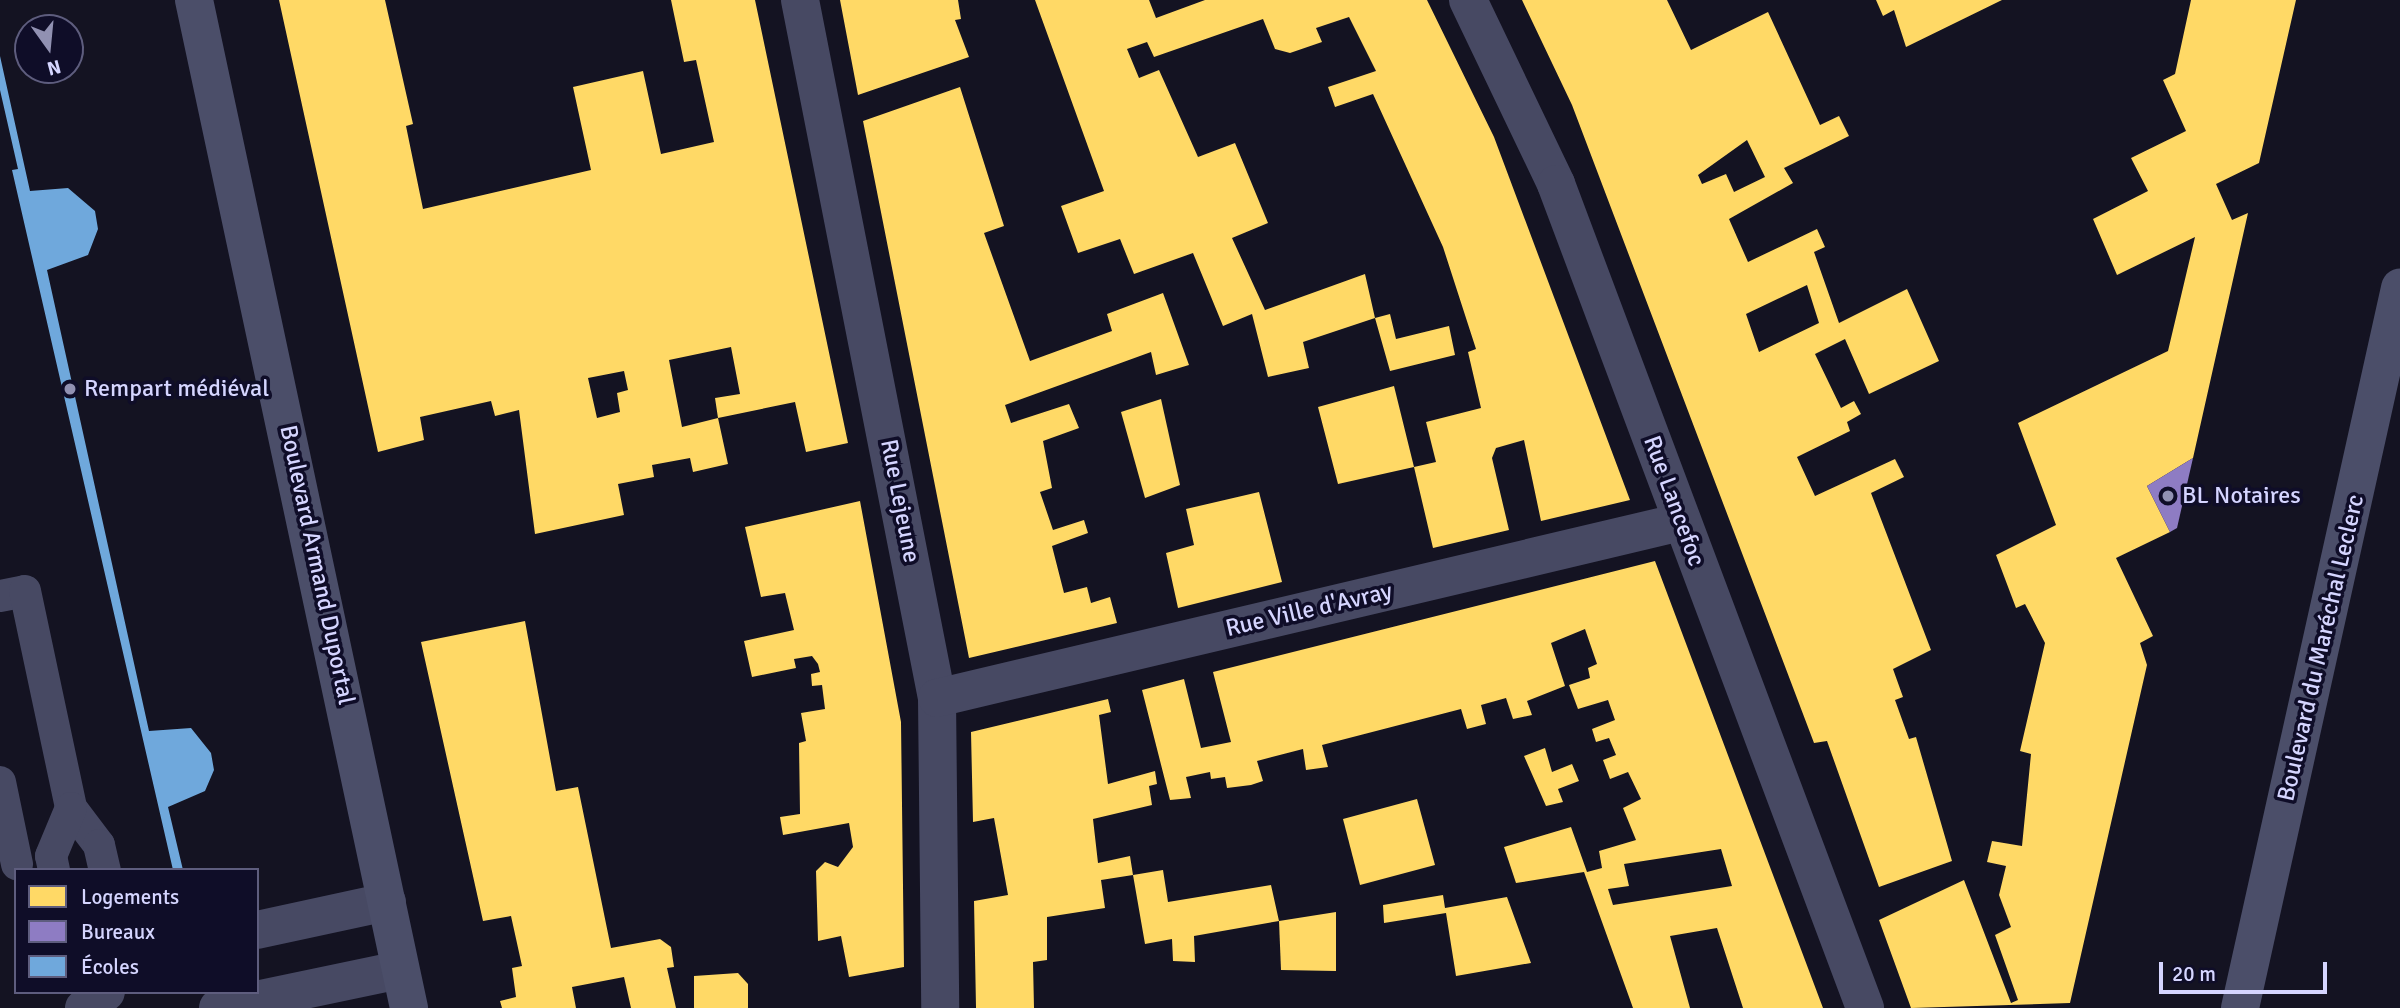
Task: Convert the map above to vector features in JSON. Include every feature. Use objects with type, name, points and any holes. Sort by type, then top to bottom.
[{"type":"street","name":"Boulevard Armand Duportal","points":[[194,0],[409,1008]]},
{"type":"street","name":"Rue Lejeune","points":[[800,0],[937,698],[940,1008]]},
{"type":"street","name":"Rue Lancefoc","points":[[1468,0],[1556,184],[1865,1008]]},
{"type":"street","name":"Boulevard du Maréchal Leclerc","points":[[2239,1008],[2400,288]]},
{"type":"street","name":"Rue Ville d'Avray","points":[[937,698],[1681,522]]},
{"type":"street","points":[[259,930],[387,902]]},
{"type":"street","points":[[218,1008],[400,970]]},
{"type":"street","points":[[86,1008],[104,994]]},
{"type":"lane","points":[[0,596],[25,591],[71,808],[99,845],[105,868]]},
{"type":"lane","points":[[0,782],[9,866],[53,863],[71,808]]},
{"type":"building: Logements","points":[[279,0],[385,0],[413,124],[406,126],[423,209],[591,170],[573,87],[643,71],[661,154],[714,142],[696,60],[684,62],[671,0],[755,0],[848,443],[806,452],[795,402],[718,418],[728,464],[693,472],[690,458],[652,465],[654,477],[618,484],[624,515],[535,534],[519,410],[495,416],[491,401],[420,417],[424,440],[378,452]],"holes":[[[731,347],[740,394],[715,398],[718,418],[682,427],[669,360]],[[624,371],[628,390],[617,393],[620,412],[597,418],[588,378]]]},
{"type":"building: Logements","points":[[840,0],[958,0],[961,19],[955,20],[969,57],[858,95]]},
{"type":"building: Logements","points":[[1035,0],[1149,0],[1156,18],[1205,0],[1427,0],[1494,137],[1630,500],[1541,521],[1524,440],[1496,448],[1492,458],[1509,530],[1433,548],[1414,467],[1436,462],[1426,422],[1481,408],[1468,352],[1476,349],[1443,247],[1373,94],[1335,107],[1328,87],[1376,71],[1349,17],[1316,28],[1322,42],[1290,53],[1275,49],[1263,19],[1154,57],[1147,42],[1127,49],[1139,78],[1159,70],[1198,157],[1235,143],[1268,223],[1232,238],[1265,310],[1365,274],[1375,318],[1303,342],[1309,368],[1268,377],[1252,314],[1223,326],[1193,253],[1134,274],[1120,239],[1078,253],[1061,206],[1104,191]]},
{"type":"building: Logements","points":[[1522,0],[1667,0],[1691,50],[1768,12],[1820,125],[1839,116],[1849,136],[1784,168],[1793,183],[1729,219],[1748,262],[1817,229],[1825,247],[1814,252],[1839,323],[1907,289],[1939,361],[1869,394],[1845,339],[1815,354],[1841,408],[1854,401],[1861,414],[1847,422],[1850,431],[1797,457],[1815,496],[1895,459],[1904,477],[1871,493],[1931,650],[1893,669],[1903,697],[1895,700],[1909,739],[1916,737],[1952,861],[1879,887],[1827,741],[1814,743],[1572,105]],"holes":[[[1747,140],[1765,177],[1734,192],[1726,174],[1702,184],[1698,175]],[[1807,285],[1819,323],[1759,352],[1746,314]]]},
{"type":"building: Logements","points":[[1876,0],[2002,0],[1906,47],[1894,10],[1883,16]]},
{"type":"building: Logements","points":[[2191,0],[2296,0],[2259,163],[2216,184],[2232,220],[2248,213],[2193,458],[2147,486],[2170,532],[2116,558],[2153,636],[2140,643],[2147,665],[2070,1003],[1911,1008],[1879,920],[1964,880],[2011,1003],[2018,1000],[1995,935],[2011,927],[1999,895],[2006,866],[1987,862],[1992,841],[2022,846],[2031,754],[2020,751],[2045,643],[2025,604],[2016,608],[1996,555],[2056,525],[2018,423],[2168,351],[2195,237],[2117,275],[2093,219],[2148,191],[2131,158],[2186,131],[2163,80],[2175,74]]},
{"type":"building: Logements","points":[[960,87],[1004,226],[984,233],[1030,361],[1112,331],[1107,314],[1163,293],[1189,365],[1156,375],[1151,352],[1005,405],[1011,423],[1069,404],[1079,428],[1043,441],[1052,488],[1040,492],[1053,530],[1084,520],[1088,533],[1052,546],[1064,593],[1087,587],[1091,603],[1110,597],[1117,623],[969,658],[863,121]]},
{"type":"building: Logements","points":[[1390,314],[1396,339],[1449,326],[1455,355],[1390,371],[1375,318]]},
{"type":"building: Logements","points":[[1394,386],[1414,467],[1338,484],[1318,407]]},
{"type":"building: Logements","points":[[1161,399],[1180,485],[1145,498],[1121,412]]},
{"type":"building: Logements","points":[[1259,492],[1282,582],[1178,608],[1166,553],[1194,545],[1186,509]]},
{"type":"building: Logements","points":[[860,501],[901,722],[904,967],[849,977],[841,936],[818,941],[816,871],[825,862],[838,867],[853,847],[849,823],[783,835],[780,817],[800,814],[799,743],[806,741],[801,713],[825,709],[822,685],[812,686],[811,674],[820,672],[812,656],[794,659],[796,668],[752,677],[744,641],[794,630],[785,593],[761,597],[745,527]]},
{"type":"building: Logements","points":[[1655,561],[1823,1008],[1743,1008],[1717,928],[1670,936],[1690,1008],[1633,1008],[1584,872],[1516,883],[1504,847],[1571,827],[1587,872],[1602,868],[1599,851],[1636,840],[1623,808],[1641,799],[1628,772],[1610,779],[1603,760],[1616,755],[1609,738],[1596,742],[1592,729],[1615,720],[1608,700],[1578,709],[1569,685],[1590,678],[1588,668],[1597,664],[1585,629],[1551,643],[1565,686],[1527,701],[1532,715],[1513,719],[1506,698],[1481,705],[1486,724],[1467,729],[1461,709],[1322,745],[1328,767],[1306,770],[1303,749],[1257,761],[1263,781],[1251,785],[1227,788],[1225,777],[1211,779],[1210,772],[1186,777],[1191,798],[1170,800],[1142,690],[1184,679],[1201,748],[1231,742],[1213,672]],"holes":[[[1721,849],[1732,886],[1613,905],[1608,889],[1629,886],[1624,864]]]},
{"type":"building: Logements","points":[[525,621],[556,791],[578,787],[611,948],[660,939],[671,947],[674,967],[667,968],[676,1008],[631,1008],[624,977],[572,987],[576,1008],[502,1008],[500,1001],[516,997],[512,968],[522,966],[511,916],[483,921],[421,642]]},
{"type":"building: Logements","points":[[1108,699],[1111,712],[1099,715],[1108,784],[1155,771],[1157,784],[1149,786],[1152,805],[1093,819],[1098,863],[1130,856],[1133,875],[1101,880],[1105,908],[1047,917],[1047,960],[1033,962],[1034,1008],[976,1008],[974,901],[1008,895],[994,818],[973,822],[971,732]]},
{"type":"building: Logements","points":[[1545,748],[1552,772],[1572,764],[1579,781],[1558,789],[1563,802],[1546,806],[1524,756]]},
{"type":"building: Logements","points":[[1417,799],[1435,865],[1360,885],[1343,819]]},
{"type":"building: Logements","points":[[1163,870],[1168,902],[1271,885],[1279,921],[1194,936],[1195,962],[1173,961],[1172,939],[1145,944],[1133,875]]},
{"type":"building: Logements","points":[[1443,895],[1445,908],[1507,897],[1531,963],[1456,976],[1446,913],[1384,923],[1383,905]]},
{"type":"building: Logements","points":[[1336,912],[1336,971],[1281,970],[1279,921]]},
{"type":"building: Logements","points":[[738,973],[748,984],[748,1008],[694,1008],[694,976]]},
{"type":"building: Bureaux","points":[[2193,458],[2177,528],[2170,532],[2147,486]]},
{"type":"building: Écoles","name":"Rempart médiéval","points":[[0,56],[30,191],[68,188],[95,211],[98,229],[88,255],[47,270],[149,731],[191,728],[211,753],[214,770],[205,791],[168,807],[183,868],[173,868],[12,170],[18,169],[0,90]]},
{"type":"place","name":"Rempart médiéval","points":[[70,389]]},
{"type":"place","name":"BL Notaires","points":[[2168,496]]}]
